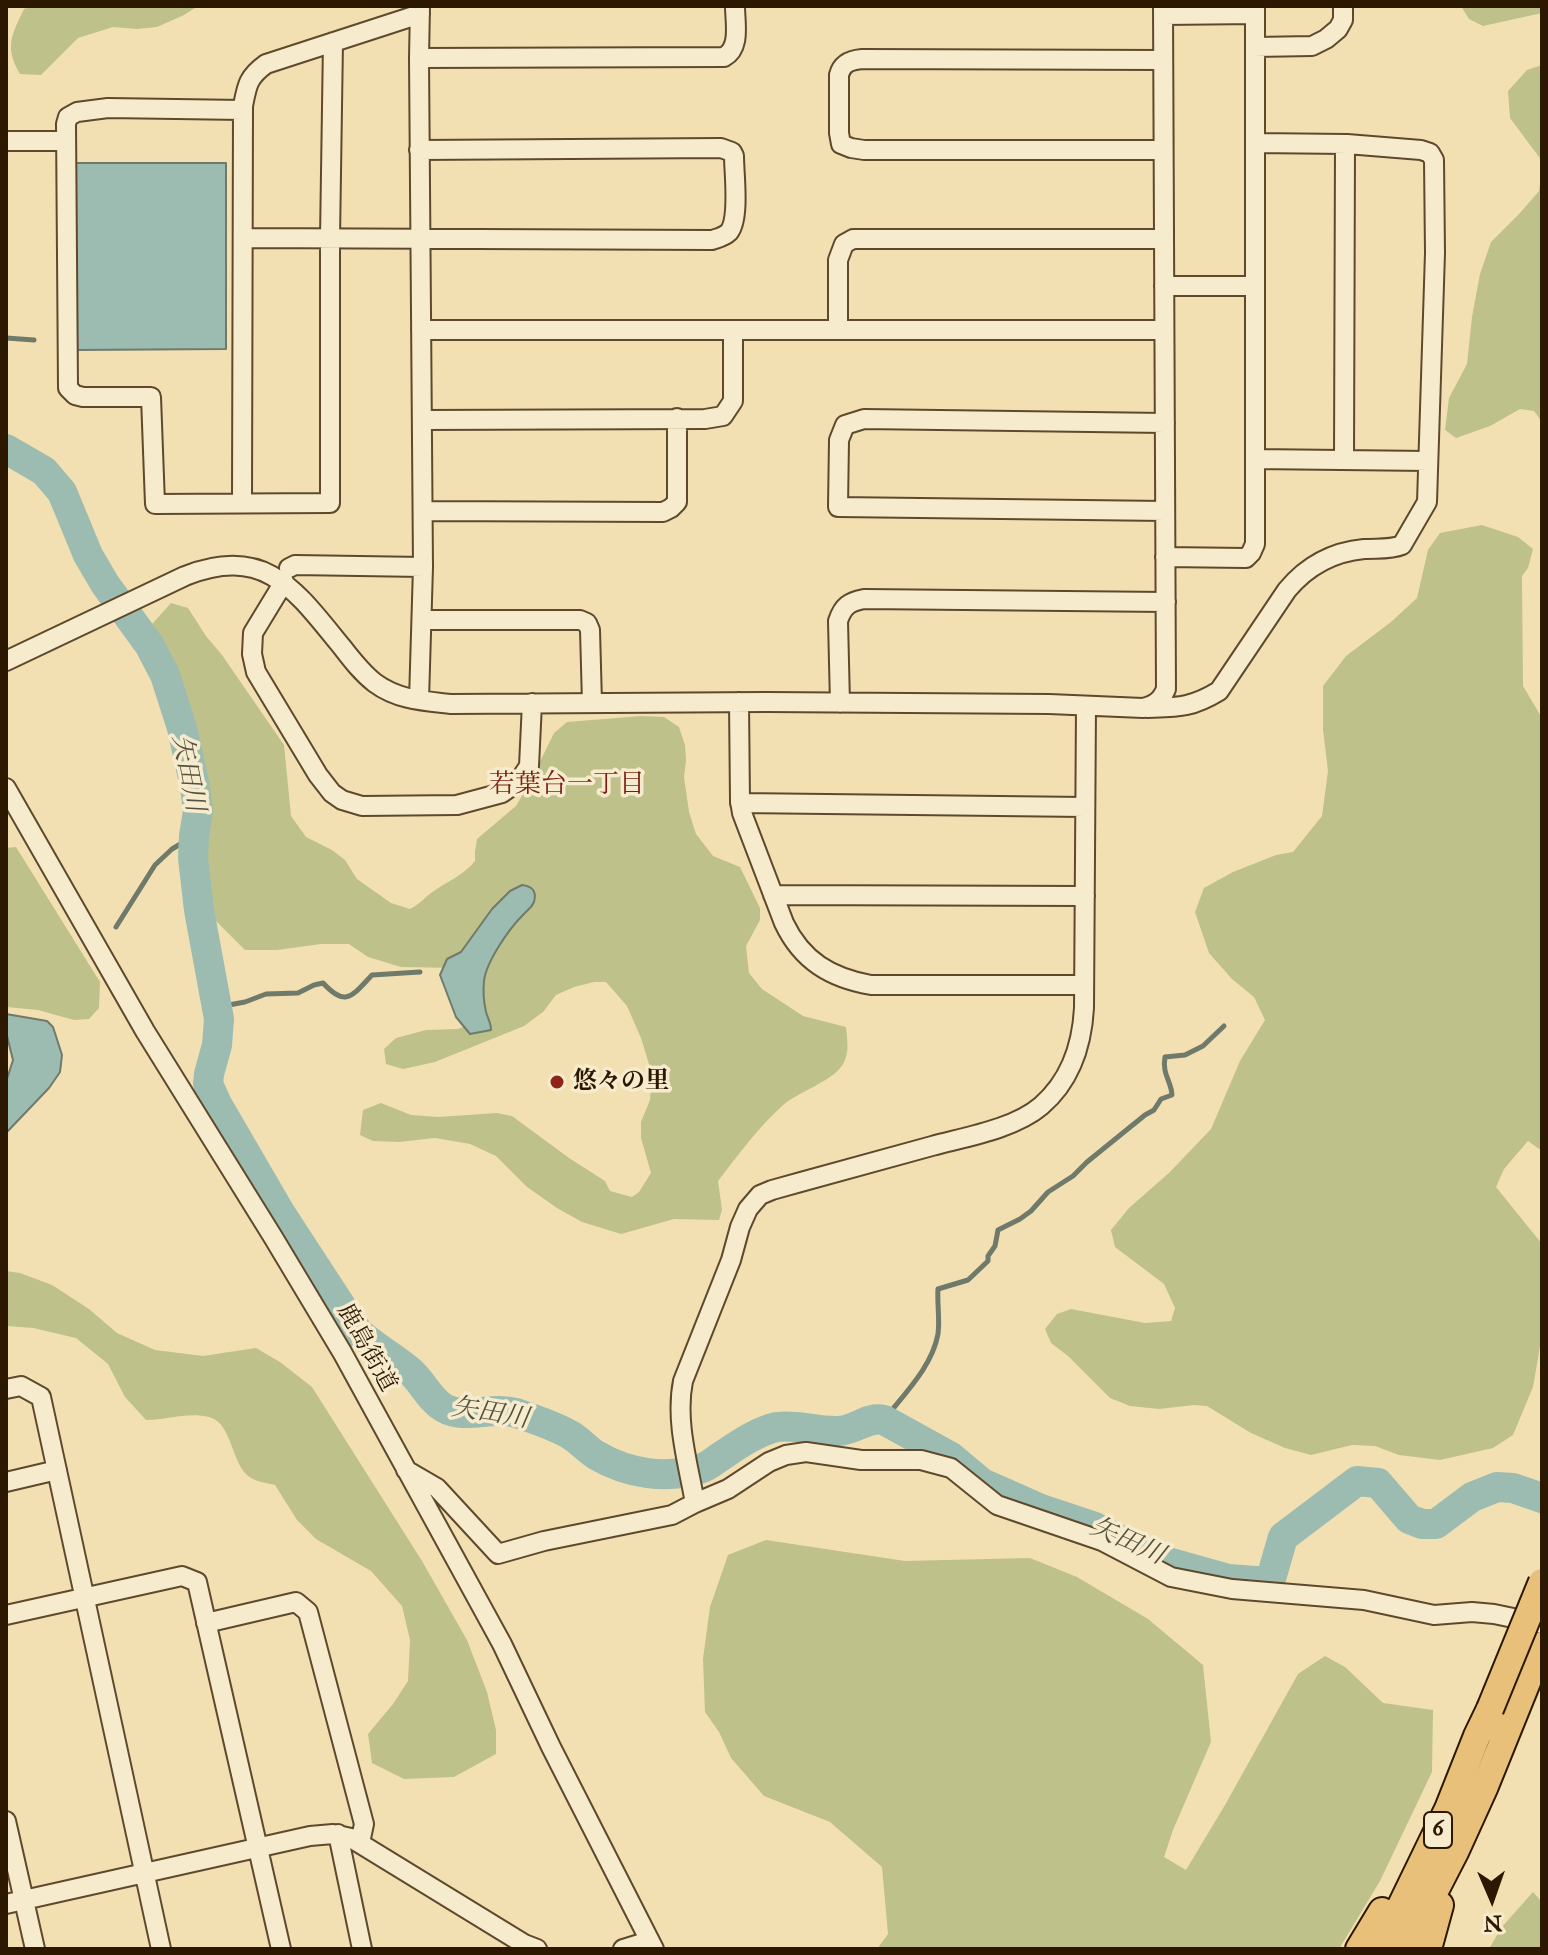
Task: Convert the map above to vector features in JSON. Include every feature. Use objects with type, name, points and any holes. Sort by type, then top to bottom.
[{"type":"highway","name":"6","points":[[1405,1949],[1485,1786],[1501,1713],[1542,1582]]},
{"type":"highway","name":"6","points":[[1380,1949],[1448,1809],[1477,1736],[1501,1713],[1542,1645]]},
{"type":"highway","points":[[1359,1949],[1412,1855],[1436,1801],[1477,1736]]},
{"type":"highway","points":[[1428,1949],[1455,1852]]},
{"type":"street","points":[[419,58],[724,57],[731,53],[735,45],[735,6]]},
{"type":"street","points":[[1255,47],[1312,46],[1338,29],[1343,20],[1343,6]]},
{"type":"street","points":[[242,503],[243,110],[246,90],[254,72],[266,64],[420,10],[423,567],[419,700]]},
{"type":"street","points":[[1143,708],[1158,702],[1166,689],[1165,557],[1164,239],[1163,150],[1163,10],[1255,10],[1255,544],[1246,558],[1165,557]]},
{"type":"street","points":[[243,110],[91,109],[68,117],[66,124],[68,388],[75,395],[83,397],[151,397],[155,504],[330,503],[333,42]]},
{"type":"street","points":[[1163,60],[862,59],[847,63],[840,68],[839,75],[839,133],[841,144],[851,148],[1163,150]]},
{"type":"street","points":[[6,141],[65,141]]},
{"type":"street","points":[[6,661],[199,570],[235,566],[256,567],[287,575],[355,664],[375,683],[405,698],[419,700],[451,704],[739,702],[1143,708],[1189,706],[1204,700],[1219,691],[1298,577],[1325,558],[1344,552],[1402,545],[1427,502],[1435,253],[1434,160],[1430,153],[1421,150],[1345,144],[1255,143]]},
{"type":"street","points":[[1344,460],[1345,144]]},
{"type":"street","points":[[243,238],[712,240],[729,231],[734,221],[734,156],[721,148],[419,150]]},
{"type":"street","points":[[838,330],[838,260],[844,244],[853,239],[1164,239]]},
{"type":"street","points":[[1164,286],[1255,286]]},
{"type":"street","points":[[421,330],[1164,330]]},
{"type":"street","points":[[422,420],[705,419],[723,416],[733,401],[733,330]]},
{"type":"street","points":[[423,511],[663,512],[677,502],[677,418]]},
{"type":"street","points":[[1165,423],[852,421],[845,425],[839,440],[838,507],[1165,511]]},
{"type":"street","points":[[1255,459],[1428,461]]},
{"type":"street","points":[[423,567],[295,565],[253,633],[252,654],[256,672],[332,793],[342,800],[362,806],[457,805],[502,793],[519,781],[529,766],[532,703]]},
{"type":"street","points":[[840,703],[838,621],[842,610],[851,602],[864,599],[1166,602]]},
{"type":"street","points":[[422,620],[580,620],[587,623],[590,630],[592,703]]},
{"type":"street","points":[[739,702],[742,813],[792,940],[818,966],[854,982],[871,985],[1084,985]]},
{"type":"street","points":[[695,1503],[680,1413],[680,1395],[731,1260],[740,1227],[748,1209],[760,1195],[1016,1121],[1032,1113],[1052,1095],[1073,1063],[1083,1028],[1086,706]]},
{"type":"street","name":"鹿島街道","points":[[6,788],[145,1031],[342,1352],[502,1644],[652,1945]]},
{"type":"street","points":[[740,803],[1085,807]]},
{"type":"street","points":[[773,895],[1085,896]]},
{"type":"street","points":[[6,1389],[21,1386],[41,1397],[161,1949]]},
{"type":"street","points":[[406,1470],[437,1488],[498,1554],[544,1541],[672,1515],[728,1489],[769,1462],[786,1455],[806,1452],[861,1460],[921,1460],[951,1468],[997,1505],[1102,1541],[1171,1577],[1232,1589],[1364,1600],[1434,1615],[1457,1612],[1494,1614],[1542,1624]]},
{"type":"street","points":[[6,1482],[57,1470]]},
{"type":"street","points":[[6,1615],[182,1576],[197,1582],[281,1949]]},
{"type":"street","points":[[206,1623],[296,1602],[308,1612],[364,1824],[360,1843]]},
{"type":"street","points":[[6,1821],[15,1902],[35,1949]]},
{"type":"street","points":[[15,1902],[257,1847],[310,1836],[338,1834],[360,1843],[474,1915],[537,1949]]},
{"type":"street","points":[[338,1834],[362,1949]]},
{"type":"street","points":[[623,1949],[652,1945]]},
{"type":"green space","points":[[33,6],[198,6],[157,27],[113,27],[78,38],[41,75],[20,74],[12,56],[12,41],[24,9]]},
{"type":"green space","points":[[1461,6],[1542,6],[1542,13],[1483,26],[1469,19]]},
{"type":"green space","points":[[1542,65],[1542,161],[1510,118],[1508,91],[1527,70]]},
{"type":"green space","points":[[1542,168],[1542,422],[1534,411],[1520,409],[1490,426],[1456,438],[1445,430],[1449,398],[1467,364],[1480,274],[1491,242],[1539,191]]},
{"type":"green space","points":[[1482,525],[1518,537],[1533,549],[1528,568],[1522,576],[1523,686],[1542,718],[1542,1151],[1528,1141],[1504,1169],[1496,1187],[1542,1244],[1542,1335],[1533,1387],[1513,1435],[1493,1448],[1440,1460],[1399,1455],[1375,1446],[1352,1445],[1311,1455],[1251,1433],[1207,1406],[1159,1409],[1130,1406],[1110,1398],[1051,1343],[1045,1329],[1057,1314],[1071,1309],[1145,1323],[1171,1321],[1175,1308],[1164,1284],[1115,1247],[1111,1230],[1129,1208],[1170,1172],[1211,1129],[1240,1061],[1265,1020],[1254,997],[1232,979],[1209,953],[1195,912],[1204,888],[1233,872],[1276,855],[1293,852],[1322,816],[1328,771],[1323,730],[1323,686],[1346,656],[1417,598],[1428,550],[1440,533]]},
{"type":"green space","points":[[171,603],[188,608],[284,745],[291,816],[306,837],[345,860],[357,879],[391,903],[410,909],[471,866],[475,861],[477,839],[516,806],[554,733],[567,722],[664,717],[679,727],[685,745],[684,777],[689,812],[696,834],[713,856],[740,867],[760,908],[760,920],[746,946],[749,973],[762,989],[803,1016],[846,1027],[847,1050],[838,1070],[782,1106],[718,1181],[722,1210],[719,1220],[674,1219],[621,1234],[582,1222],[557,1208],[527,1187],[496,1156],[470,1144],[435,1138],[373,1141],[360,1135],[363,1110],[381,1103],[411,1115],[438,1117],[497,1113],[512,1116],[605,1181],[610,1191],[632,1197],[651,1173],[641,1138],[641,1122],[650,1100],[652,1074],[627,1006],[606,982],[574,987],[556,995],[543,1012],[524,1026],[435,1062],[403,1069],[386,1064],[384,1049],[396,1038],[426,1030],[458,1029],[475,1022],[458,968],[401,967],[368,957],[349,944],[245,950],[198,903],[188,883],[183,750],[163,684],[152,624]]},
{"type":"green space","points":[[16,847],[100,982],[99,1008],[89,1019],[74,1020],[38,1010],[6,1007],[6,848]]},
{"type":"green space","points":[[6,1271],[52,1285],[89,1309],[117,1333],[155,1350],[203,1356],[256,1348],[312,1387],[422,1561],[467,1640],[487,1692],[496,1730],[496,1754],[454,1777],[404,1779],[372,1763],[368,1734],[408,1681],[410,1640],[402,1606],[371,1571],[316,1539],[297,1520],[275,1485],[253,1479],[244,1472],[228,1436],[217,1421],[193,1415],[146,1420],[125,1397],[108,1364],[76,1338],[33,1328],[6,1326]]},
{"type":"green space","points":[[766,1540],[905,1561],[1030,1558],[1077,1577],[1148,1619],[1203,1665],[1211,1742],[1164,1857],[1186,1870],[1298,1674],[1325,1656],[1345,1667],[1383,1703],[1433,1710],[1432,1772],[1380,1881],[1339,1949],[877,1949],[888,1934],[882,1867],[830,1822],[764,1796],[731,1758],[705,1712],[703,1659],[710,1607],[728,1555]]},
{"type":"green space","points":[[1533,1892],[1542,1902],[1542,1949],[1489,1949],[1501,1928]]},
{"type":"water","points":[[74,163],[226,163],[226,349],[74,350]]},
{"type":"water","points":[[522,885],[533,890],[534,902],[499,946],[484,981],[486,1012],[491,1030],[470,1034],[456,1017],[440,975],[447,959],[461,952],[492,909],[510,891]]},
{"type":"water","points":[[6,1014],[47,1021],[53,1027],[62,1055],[60,1072],[49,1088],[6,1133],[6,1082],[13,1060],[6,1032]]},
{"type":"waterway","points":[[6,338],[34,340]]},
{"type":"waterway","name":"矢田川","points":[[6,449],[44,471],[62,492],[88,555],[150,646],[165,675],[182,728],[198,811],[193,858],[219,1019],[208,1084],[217,1104],[281,1214],[358,1332],[411,1372],[444,1408],[461,1413],[516,1413],[566,1432],[608,1462],[634,1471],[662,1474],[705,1467],[748,1439],[777,1427],[838,1431],[872,1420],[884,1420],[951,1457],[982,1483],[1041,1509],[1095,1527],[1157,1559],[1228,1579],[1270,1582],[1283,1537],[1357,1481],[1378,1483],[1409,1519],[1422,1524],[1436,1524],[1472,1497],[1497,1487],[1513,1488],[1542,1498]]},
{"type":"waterway","points":[[116,927],[155,865],[172,849],[194,836]]},
{"type":"waterway","points":[[218,1007],[266,994],[298,993],[323,983],[338,995],[349,996],[372,975],[420,972]]},
{"type":"waterway","points":[[884,1420],[916,1380],[935,1346],[939,1328],[938,1289],[968,1280],[988,1261],[998,1230],[1031,1211],[1048,1192],[1073,1176],[1154,1110],[1161,1099],[1172,1095],[1165,1057],[1185,1055],[1203,1046],[1224,1026]]},
{"type":"place","name":"悠々の里","points":[[557,1082]]},
{"type":"district","name":"若葉台一丁目","points":[[567,786]]}]
